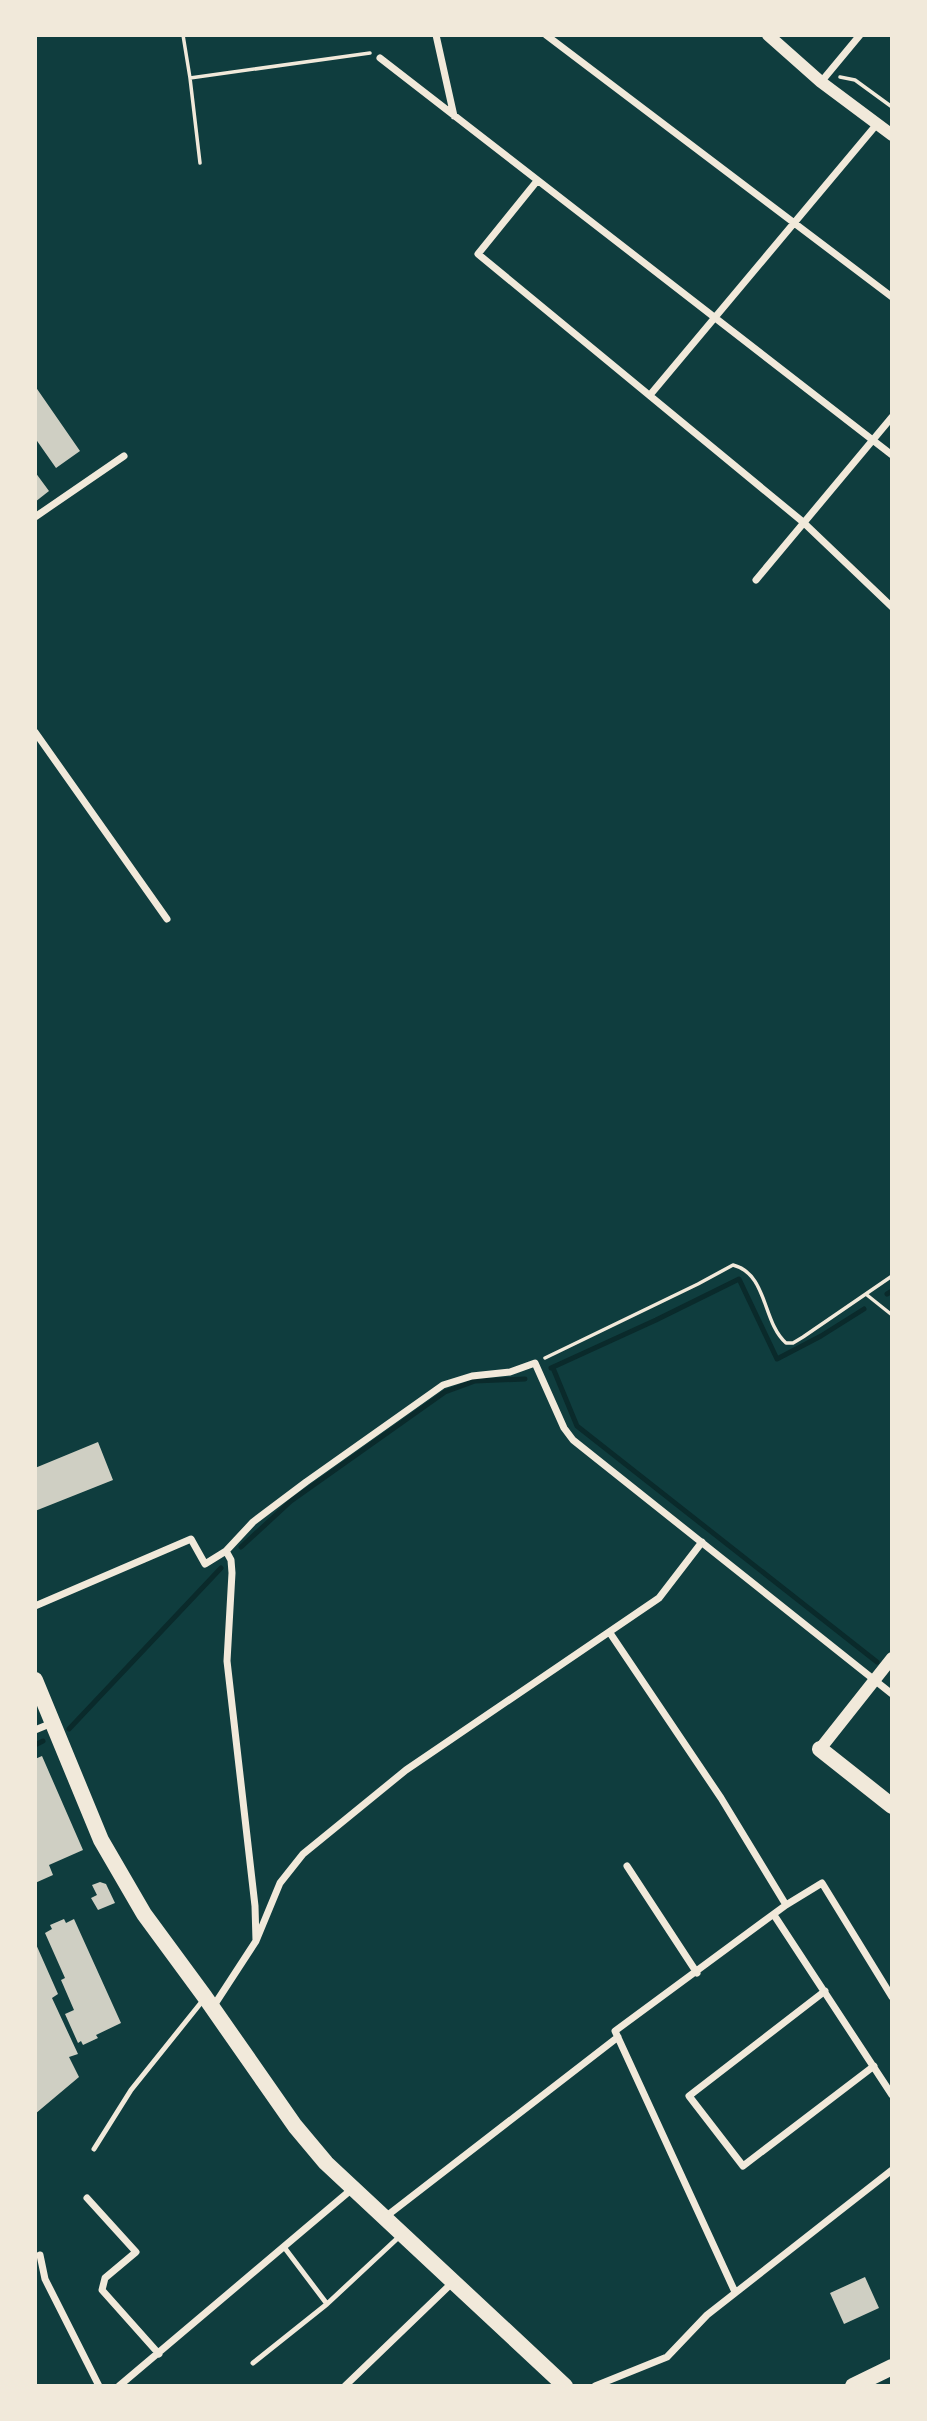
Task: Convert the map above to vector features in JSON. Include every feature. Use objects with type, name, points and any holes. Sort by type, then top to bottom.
[{"type":"main road","points":[[35,1680],[101,1840],[144,1914],[295,2126],[326,2163],[563,2385]]},
{"type":"main road","points":[[820,1749],[892,1806]]},
{"type":"main road","points":[[853,2386],[892,2367]]},
{"type":"street","points":[[436,35],[454,117]]},
{"type":"street","points":[[546,35],[892,297]]},
{"type":"street","points":[[768,35],[825,78],[892,135]]},
{"type":"street","points":[[825,78],[860,35]]},
{"type":"street","points":[[380,58],[892,455]]},
{"type":"street","points":[[650,395],[877,124]]},
{"type":"street","points":[[537,181],[478,254],[803,522],[892,607]]},
{"type":"street","points":[[757,580],[892,417]]},
{"type":"street","points":[[35,517],[124,456]]},
{"type":"street","points":[[35,732],[167,919]]},
{"type":"street","points":[[35,1606],[191,1539],[205,1564],[226,1551],[253,1522],[306,1482],[443,1385],[472,1376],[510,1372],[535,1363],[572,1440],[892,1694]]},
{"type":"street","points":[[209,2002],[256,1941],[280,1883],[303,1854],[406,1770],[659,1598],[702,1542]]},
{"type":"street","points":[[226,1551],[232,1560],[227,1661],[255,1906],[256,1941]]},
{"type":"street","points":[[610,1633],[721,1798],[786,1905]]},
{"type":"street","points":[[820,1749],[892,1658]]},
{"type":"street","points":[[35,1730],[52,1723]]},
{"type":"street","points":[[627,1866],[697,1973]]},
{"type":"street","points":[[736,2292],[615,2032],[786,1905],[821,1883],[892,1997]]},
{"type":"street","points":[[774,1915],[892,2095]]},
{"type":"street","points":[[825,1991],[689,2096],[743,2166],[874,2066]]},
{"type":"street","points":[[384,2218],[618,2037]]},
{"type":"street","points":[[595,2386],[667,2357],[707,2315],[892,2170]]},
{"type":"street","points":[[119,2386],[352,2188]]},
{"type":"street","points":[[87,2198],[136,2252],[105,2278],[102,2290],[159,2354]]},
{"type":"street","points":[[40,2255],[46,2279],[99,2386]]},
{"type":"street","points":[[345,2386],[454,2282]]},
{"type":"lane","points":[[94,2149],[131,2090],[209,2002]]},
{"type":"lane","points":[[253,2363],[327,2304],[402,2234]]},
{"type":"lane","points":[[284,2247],[327,2304]]},
{"type":"path","points":[[183,35],[200,163]]},
{"type":"path","points":[[190,78],[374,52],[380,58]]},
{"type":"path","points":[[825,78],[855,80],[892,107]]},
{"type":"path","points":[[535,1363],[733,1265],[743,1267],[755,1280],[777,1335],[786,1343],[793,1343],[803,1337],[892,1276]]},
{"type":"path","points":[[867,1295],[892,1315]]},
{"type":"building","points":[[35,386],[80,451],[56,468],[35,438]]},
{"type":"building","points":[[35,472],[49,491],[35,502]]},
{"type":"building","points":[[98,1442],[113,1480],[35,1511],[35,1468]]},
{"type":"building","points":[[42,1756],[83,1850],[49,1865],[53,1875],[35,1883],[35,1759]]},
{"type":"building","points":[[100,1882],[106,1884],[115,1903],[98,1910],[91,1898],[97,1895],[92,1885]]},
{"type":"building","points":[[64,1919],[66,1923],[74,1919],[121,2023],[96,2035],[98,2038],[83,2045],[81,2041],[78,2043],[65,2014],[74,2010],[61,1980],[65,1978],[45,1933],[52,1929],[50,1925]]},
{"type":"building","points":[[35,1942],[58,1994],[52,1998],[78,2054],[69,2057],[79,2077],[35,2114]]},
{"type":"building","points":[[865,2277],[879,2308],[844,2324],[830,2293]]},
{"type":"waterway","points":[[551,1368],[739,1279],[777,1359],[864,1309]]},
{"type":"waterway","points":[[887,1294],[892,1291]]},
{"type":"waterway","points":[[553,1368],[577,1426],[877,1662]]},
{"type":"waterway","points":[[241,1547],[291,1501],[445,1392],[475,1381],[525,1379]]},
{"type":"waterway","points":[[69,1729],[221,1568]]},
{"type":"waterway","points":[[35,1745],[43,1741]]}]
